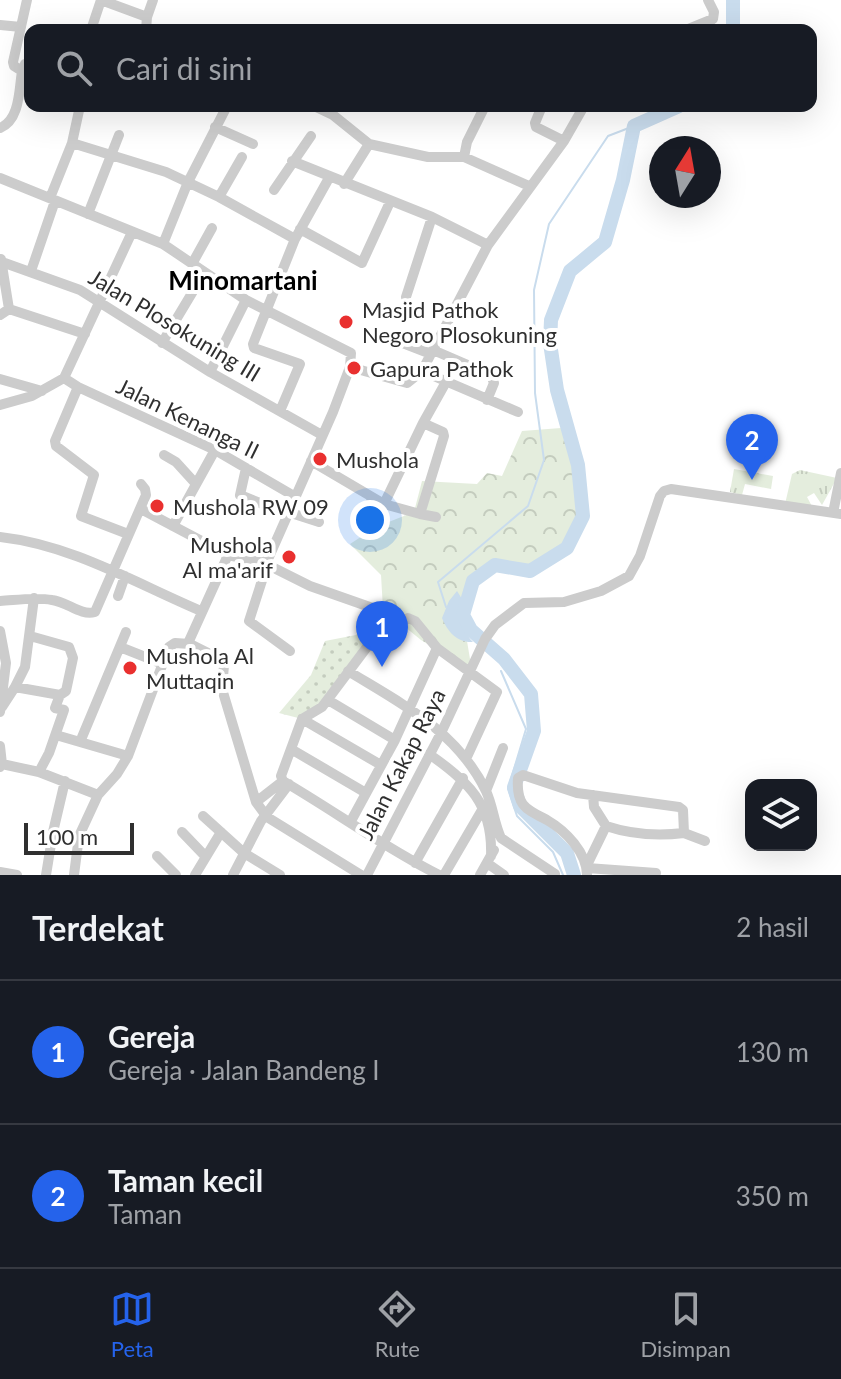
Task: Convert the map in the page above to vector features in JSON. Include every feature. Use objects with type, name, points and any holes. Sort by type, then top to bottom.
[{"type":"street","points":[[24,67],[17,69],[13,62],[27,0]]},
{"type":"street","points":[[93,24],[101,0],[147,17]]},
{"type":"street","points":[[146,24],[153,0]]},
{"type":"street","points":[[701,24],[713,19],[714,12],[708,0]]},
{"type":"street","points":[[0,25],[21,27]]},
{"type":"street","points":[[0,128],[10,123],[15,115],[24,76]]},
{"type":"street","points":[[31,271],[72,143],[79,112]]},
{"type":"street","points":[[163,244],[188,182],[224,112]]},
{"type":"street","points":[[328,112],[369,144],[428,157],[464,157],[529,186]]},
{"type":"street","points":[[464,157],[467,142],[482,112]]},
{"type":"street","points":[[539,112],[536,127],[564,141]]},
{"type":"street","points":[[350,367],[407,383],[422,371],[488,245],[564,141],[581,112]]},
{"type":"street","points":[[215,127],[253,144]]},
{"type":"street","points":[[88,214],[119,135]]},
{"type":"street","points":[[274,190],[311,136]]},
{"type":"street","points":[[72,143],[166,172],[362,263],[390,202]]},
{"type":"street","points":[[344,184],[369,144]]},
{"type":"street","points":[[219,197],[242,157]]},
{"type":"street","points":[[292,161],[432,217],[488,245]]},
{"type":"street","points":[[0,178],[163,244],[246,300],[348,350],[352,357],[350,367],[266,564],[249,621],[290,651]]},
{"type":"street","points":[[280,411],[300,364],[253,346],[298,234],[329,178]]},
{"type":"street","points":[[406,297],[432,217]]},
{"type":"street","points":[[192,264],[212,228]]},
{"type":"street","points":[[0,405],[42,391],[64,378],[132,232]]},
{"type":"street","points":[[1,260],[5,312],[85,334]]},
{"type":"street","name":"Jalan Plosokuning III","points":[[1,260],[80,290],[210,372],[322,435]]},
{"type":"street","points":[[162,343],[195,288]]},
{"type":"street","points":[[210,372],[246,300]]},
{"type":"street","points":[[382,335],[493,376],[494,383],[487,400]]},
{"type":"street","points":[[422,371],[518,412]]},
{"type":"street","name":"Jalan Kenanga II","points":[[64,378],[215,450],[294,496]]},
{"type":"street","points":[[0,379],[42,391]]},
{"type":"street","points":[[384,504],[446,382]]},
{"type":"street","points":[[78,387],[55,441],[56,446],[94,475],[81,516],[128,534]]},
{"type":"street","points":[[420,514],[444,436],[443,432],[423,423]]},
{"type":"street","points":[[173,526],[215,450]]},
{"type":"street","points":[[164,455],[176,462],[196,484]]},
{"type":"street","points":[[311,461],[384,504],[436,517]]},
{"type":"street","points":[[246,468],[240,495],[319,522]]},
{"type":"street","points":[[837,513],[841,473]]},
{"type":"street","points":[[0,601],[34,598],[55,600],[82,612],[97,610],[141,509],[146,492],[141,484]]},
{"type":"street","name":"Jalan Kakap Raya","points":[[367,875],[442,731],[485,639],[505,615],[524,603],[564,602],[601,591],[629,576],[640,556],[664,491],[671,489],[837,513]]},
{"type":"street","points":[[360,517],[373,499]]},
{"type":"street","points":[[141,509],[228,555],[266,564],[310,586],[384,612]]},
{"type":"street","points":[[0,537],[61,550],[201,611]]},
{"type":"street","points":[[190,644],[191,633],[228,555]]},
{"type":"street","points":[[118,596],[125,576]]},
{"type":"street","points":[[0,710],[25,667],[34,598]]},
{"type":"street","points":[[466,759],[497,692],[437,648],[415,621],[405,618],[387,633],[373,639],[322,707],[302,719],[281,776],[286,783],[351,821],[382,845],[442,875],[482,810]]},
{"type":"street","points":[[0,631],[6,663],[0,710]]},
{"type":"street","points":[[80,742],[126,632]]},
{"type":"street","points":[[30,636],[65,645],[73,653],[66,691],[60,695],[55,708],[64,710],[39,772]]},
{"type":"street","points":[[74,875],[79,836],[98,795],[128,756],[171,645],[190,644],[220,659],[224,665],[222,689],[256,802],[267,817],[361,875]]},
{"type":"street","points":[[120,647],[163,664]]},
{"type":"street","points":[[351,821],[395,740],[437,648]]},
{"type":"street","points":[[348,671],[442,731],[466,759],[486,791],[501,838],[548,872]]},
{"type":"street","points":[[15,687],[60,695]]},
{"type":"street","points":[[328,700],[395,740]]},
{"type":"street","points":[[302,719],[381,765]]},
{"type":"street","points":[[56,735],[128,756]]},
{"type":"street","points":[[0,746],[1,766],[39,772],[98,795]]},
{"type":"street","points":[[486,791],[503,748]]},
{"type":"street","points":[[291,749],[366,793]]},
{"type":"street","points":[[429,754],[463,778],[482,810],[490,833],[489,860],[503,875]]},
{"type":"street","points":[[587,870],[577,848],[561,830],[531,814],[522,803],[517,789],[518,778],[523,775],[568,791],[679,807],[683,810],[684,833]]},
{"type":"street","points":[[415,863],[463,778]]},
{"type":"street","points":[[46,875],[65,781]]},
{"type":"street","points":[[256,802],[286,783]]},
{"type":"street","points":[[233,875],[261,821],[267,817],[286,783]]},
{"type":"street","points":[[593,795],[594,807],[606,826],[636,832],[684,833],[705,841]]},
{"type":"street","points":[[203,816],[244,853],[280,875]]},
{"type":"street","points":[[587,870],[606,826]]},
{"type":"street","points":[[182,832],[205,856]]},
{"type":"street","points":[[195,875],[221,832]]},
{"type":"street","points":[[480,875],[501,838]]},
{"type":"street","points":[[157,856],[176,875]]},
{"type":"street","points":[[587,870],[656,873]]},
{"type":"street","points":[[0,872],[17,875]]},
{"type":"green space","points":[[561,428],[574,465],[578,516],[563,549],[529,569],[495,562],[468,581],[458,614],[466,635],[472,671],[421,640],[383,609],[381,575],[350,544],[376,527],[414,512],[422,481],[477,484],[487,473],[502,476],[522,431]]},
{"type":"green space","points":[[734,469],[773,476],[771,489],[745,484],[742,495],[730,492]]},
{"type":"green space","points":[[800,470],[837,478],[822,505],[814,493],[807,497],[814,510],[785,504],[792,474]]},
{"type":"green space","points":[[383,609],[402,625],[385,643],[380,638],[323,708],[302,719],[279,713],[311,675],[325,641],[356,635]]},
{"type":"water","points":[[457,591],[462,599],[461,622],[473,642],[453,635],[442,618]]},
{"type":"waterway","points":[[733,0],[733,24]]},
{"type":"waterway","points":[[574,875],[567,853],[520,806],[514,787],[534,731],[531,694],[504,659],[471,630],[463,615],[473,581],[495,565],[530,571],[567,548],[583,516],[578,465],[557,390],[550,343],[551,320],[570,271],[605,242],[623,180],[634,126],[666,112]]},
{"type":"waterway","points":[[446,607],[438,582],[528,506],[544,460],[535,393],[534,290],[549,224],[608,136],[634,126]]},
{"type":"waterway","points":[[501,671],[526,729],[508,789],[517,816],[553,852],[563,875]]},
{"type":"place","name":"Masjid Pathok Negoro Plosokuning","points":[[346,322]]},
{"type":"place","name":"Gapura Pathok","points":[[354,368]]},
{"type":"place","name":"Mushola","points":[[320,459]]},
{"type":"place","name":"Taman kecil","points":[[752,480]]},
{"type":"place","name":"Mushola RW 09","points":[[157,506]]},
{"type":"place","name":"Mushola Al ma'arif","points":[[289,557]]},
{"type":"place","name":"Gereja","points":[[382,667]]},
{"type":"place","name":"Mushola Al Muttaqin","points":[[130,668]]},
{"type":"district","name":"Minomartani","points":[[243,280]]}]
